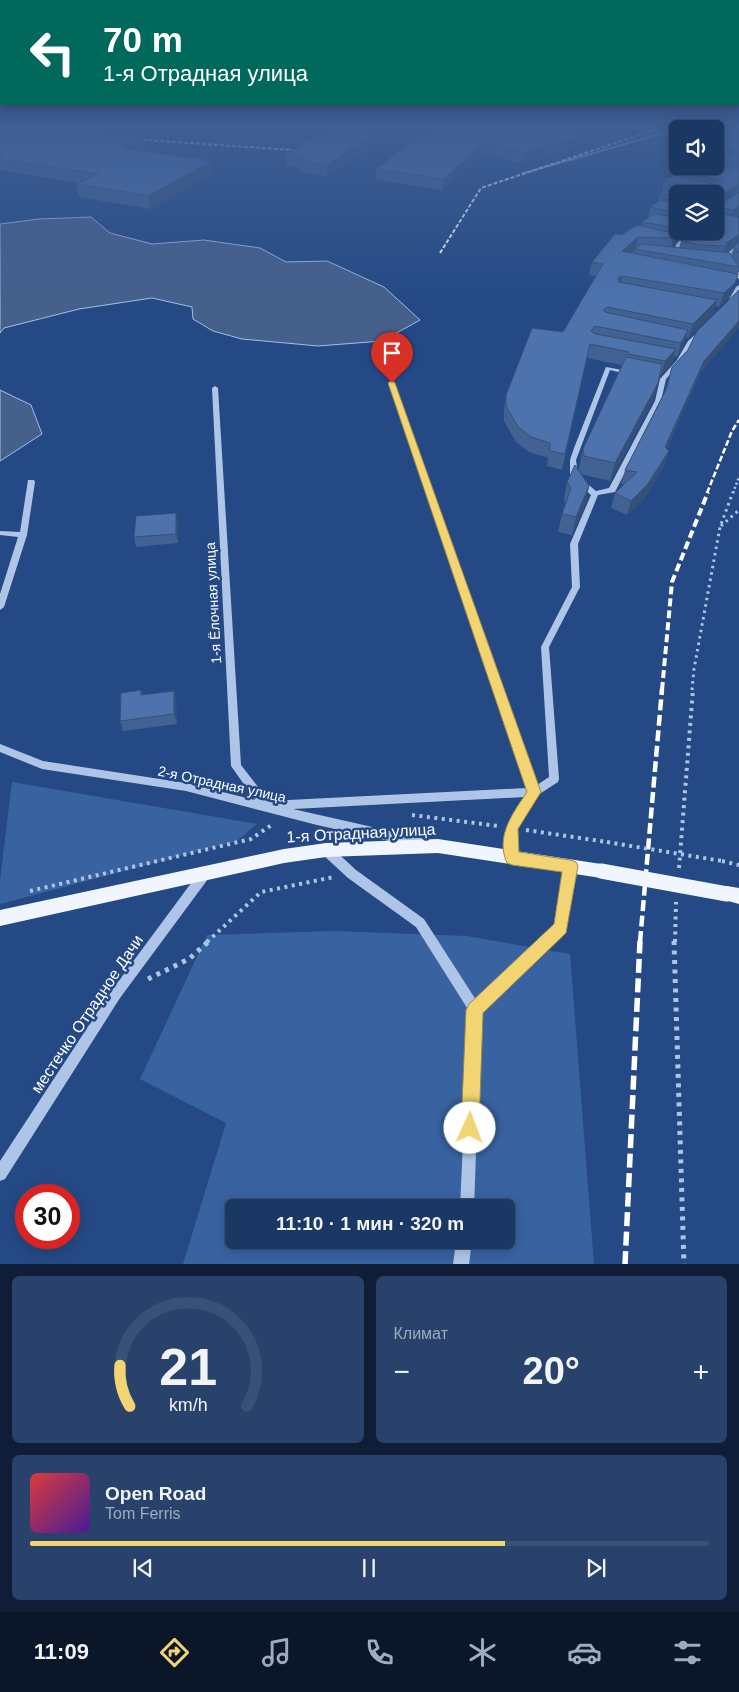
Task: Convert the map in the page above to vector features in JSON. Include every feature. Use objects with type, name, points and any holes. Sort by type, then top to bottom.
[{"type":"main road","name":"1-я Отрадная улица","points":[[3,920],[284,856],[326,850],[438,846],[601,871],[733,895]]},
{"type":"street","points":[[672,255],[684,240]]},
{"type":"street","points":[[671,242],[679,244]]},
{"type":"street","points":[[739,246],[725,257],[739,277]]},
{"type":"street","points":[[663,254],[680,257]]},
{"type":"street","points":[[720,262],[728,262]]},
{"type":"street","points":[[721,311],[734,298],[736,285]]},
{"type":"street","points":[[596,494],[612,490],[658,401],[663,379],[680,361],[690,342],[703,330]]},
{"type":"street","points":[[681,340],[690,342]]},
{"type":"street","points":[[671,359],[680,361]]},
{"type":"street","points":[[596,494],[574,477],[573,460],[608,368],[635,374]]},
{"type":"street","points":[[654,377],[663,379]]},
{"type":"street","points":[[392,383],[534,792]]},
{"type":"street","name":"1-я Ёлочная улица","points":[[215,388],[236,766],[266,806]]},
{"type":"street","points":[[0,607],[23,535],[31,482]]},
{"type":"street","points":[[512,858],[511,828],[534,792],[554,778],[545,647],[576,587],[574,544],[596,494]]},
{"type":"street","points":[[0,533],[23,535]]},
{"type":"street","name":"2-я Отрадная улица","points":[[0,748],[42,765],[186,787],[290,813],[438,846]]},
{"type":"street","points":[[266,806],[534,792]]},
{"type":"street","points":[[326,850],[352,874],[420,923],[475,1010],[467,1199]]},
{"type":"street","points":[[475,1010],[561,928],[570,866]]},
{"type":"street","name":"местечко Отрадное Дачи","points":[[0,1174],[116,994],[204,875]]},
{"type":"street","points":[[460,1264],[462,1249]]},
{"type":"path","points":[[720,527],[739,510]]},
{"type":"path","points":[[19,894],[251,839],[290,813]]},
{"type":"path","points":[[405,814],[607,842],[722,861],[739,866]]},
{"type":"path","points":[[116,994],[190,959],[261,892],[352,874]]},
{"type":"shaded area","points":[[91,217],[110,233],[152,244],[204,240],[260,248],[286,262],[327,261],[384,287],[420,320],[382,341],[318,346],[242,339],[213,331],[193,319],[192,307],[152,298],[79,309],[4,328],[0,333],[0,224],[39,219]]},
{"type":"shaded area","points":[[0,390],[31,405],[42,434],[0,461]]},
{"type":"shaded area","points":[[12,782],[257,824],[237,841],[0,904],[0,880]]},
{"type":"shaded area","points":[[333,931],[467,936],[570,954],[594,1264],[183,1264],[226,1123],[140,1079],[207,935]]},
{"type":"building","points":[[82,185],[168,185],[148,196]]},
{"type":"building","points":[[720,185],[721,185],[738,185],[724,194],[724,185]]},
{"type":"building","points":[[669,188],[669,195],[660,193]]},
{"type":"building","points":[[739,192],[739,205],[736,207],[739,207],[733,210],[724,208],[724,202]]},
{"type":"building","points":[[661,200],[669,201],[669,211],[650,207]]},
{"type":"building","points":[[724,213],[739,218],[739,235],[726,243],[726,246],[701,245],[681,241],[724,240]]},
{"type":"building","points":[[654,214],[669,216],[669,226],[642,222]]},
{"type":"building","points":[[637,225],[669,232],[669,238],[638,237],[622,251],[738,274],[735,283],[724,293],[622,276],[618,278],[619,282],[717,300],[693,324],[607,307],[603,310],[688,330],[681,343],[595,326],[591,331],[596,334],[676,349],[665,361],[590,344],[565,454],[550,451],[550,443],[531,437],[518,427],[506,406],[506,395],[532,328],[563,332],[603,264],[592,262],[615,234],[621,235]]},
{"type":"building","points":[[739,242],[739,253],[734,246]]},
{"type":"building","points":[[642,244],[730,253],[739,267],[635,249]]},
{"type":"building","points":[[739,290],[739,321],[704,361],[665,447],[669,451],[647,485],[631,501],[615,493],[637,472],[625,470],[667,388],[672,367],[688,350],[697,331]]},
{"type":"building","points":[[626,357],[662,364],[658,383],[615,463],[584,456],[583,449]]},
{"type":"building","points":[[575,465],[589,486],[576,517],[562,514],[571,488],[567,482]]},
{"type":"building","points":[[176,513],[176,534],[134,537],[136,516]]},
{"type":"building","points":[[141,690],[141,695],[174,691],[174,714],[120,721],[121,693]]},
{"type":"railway","points":[[440,253],[481,188],[490,185]]},
{"type":"railway","points":[[707,493],[732,431],[739,420]]},
{"type":"railway","points":[[662,690],[672,582],[708,492]]},
{"type":"railway","points":[[640,942],[662,689]]},
{"type":"railway","points":[[625,1264],[640,941]]},
{"type":"route","points":[[392,383],[534,792],[511,828],[512,858],[570,866],[561,928],[475,1010],[470,1128]]}]
